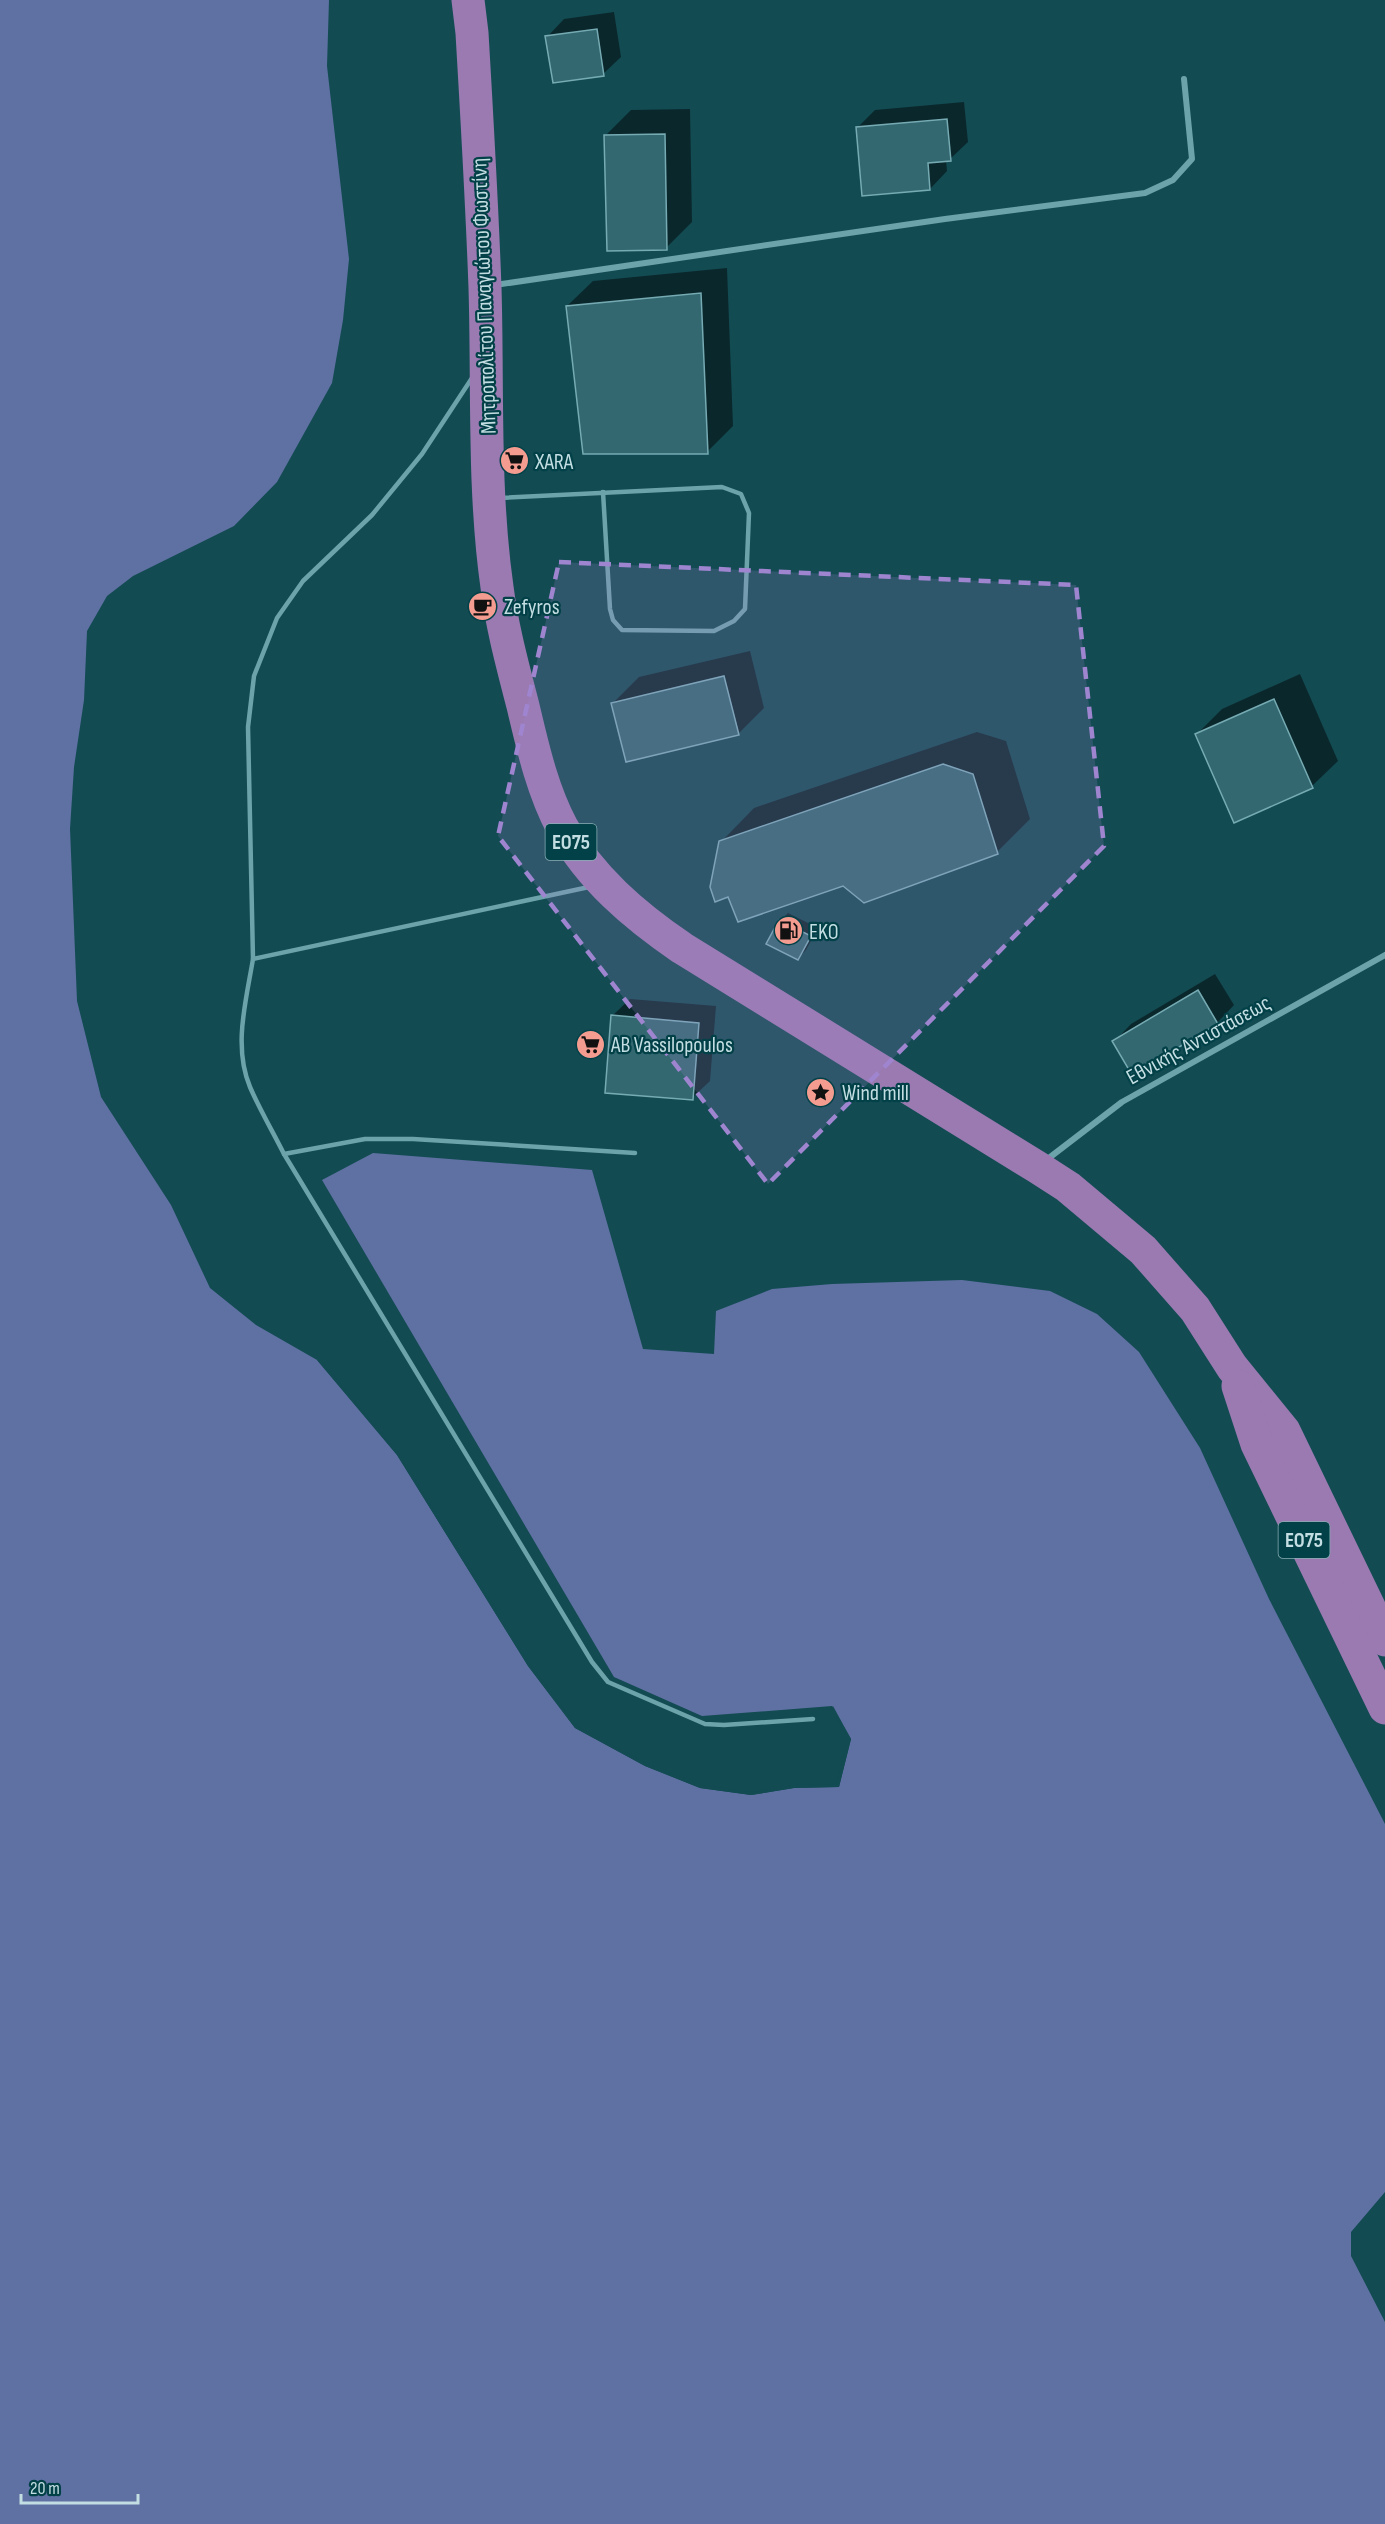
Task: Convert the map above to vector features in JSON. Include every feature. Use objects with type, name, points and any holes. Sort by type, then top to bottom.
[{"type":"main road","name":"Μητροπολίτου Παναγιώτου Φωστίνη","points":[[468,0],[472,33],[485,287],[480,365],[496,584],[502,620],[538,766],[550,803],[574,848],[603,884],[655,930],[1068,1187],[1143,1250],[1195,1309],[1232,1367],[1284,1431],[1374,1609],[1385,1640]]},
{"type":"main road","name":"Μητροπολίτου Παναγιώτου Φωστίνη","points":[[1232,1367],[1257,1444],[1385,1708]]},
{"type":"street","points":[[485,287],[945,219],[1145,193],[1173,180],[1192,159],[1184,79]]},
{"type":"street","name":"Εθνικής Αντιστάσεως","points":[[1037,1167],[1122,1102],[1385,955]]},
{"type":"lane","points":[[480,365],[423,454],[372,515],[303,581],[277,618],[254,676],[248,727],[253,959],[242,1025],[243,1059],[250,1086],[284,1154],[586,1652],[608,1682],[705,1724],[724,1725],[813,1719]]},
{"type":"lane","points":[[490,498],[603,492],[722,487],[741,494],[749,513],[745,609],[734,621],[714,631],[622,630],[613,621],[610,609],[603,492]]},
{"type":"lane","points":[[253,959],[603,884]]},
{"type":"lane","points":[[284,1154],[365,1139],[425,1140],[635,1153]]},
{"type":"highlighted area","points":[[559,562],[1076,585],[1104,846],[768,1184],[498,836]]},
{"type":"water","points":[[0,0],[329,0],[327,66],[349,259],[343,320],[332,383],[277,482],[234,526],[133,576],[107,596],[87,631],[84,700],[74,767],[70,829],[77,1001],[101,1097],[171,1205],[210,1288],[256,1325],[317,1360],[397,1455],[528,1666],[575,1728],[645,1766],[700,1788],[751,1795],[794,1788],[839,1787],[851,1739],[832,1706],[702,1716],[614,1677],[322,1180],[373,1153],[592,1170],[643,1349],[714,1354],[716,1311],[772,1289],[832,1284],[962,1280],[1050,1291],[1097,1314],[1139,1352],[1200,1448],[1269,1599],[1385,1824],[1385,2192],[1351,2232],[1351,2256],[1385,2322],[1385,2524],[0,2524]]},
{"type":"pier","points":[[317,1360],[321,1361],[399,1454],[530,1664],[577,1726],[646,1763],[701,1785],[751,1792],[794,1785],[836,1784],[848,1739],[831,1709],[833,1706],[851,1739],[839,1787],[794,1788],[751,1795],[700,1788],[645,1766],[575,1728],[528,1666],[397,1455]]},
{"type":"building","points":[[597,29],[604,76],[553,83],[545,36]]},
{"type":"building","points":[[947,119],[951,161],[928,163],[930,190],[862,196],[856,127]]},
{"type":"building","points":[[665,134],[667,250],[607,251],[604,135]]},
{"type":"building","points":[[701,293],[708,454],[583,454],[566,306]]},
{"type":"building","points":[[724,676],[739,735],[626,762],[611,703]]},
{"type":"building","points":[[1274,699],[1313,788],[1234,823],[1195,734]]},
{"type":"building","points":[[943,764],[973,774],[998,854],[864,903],[843,886],[738,922],[728,897],[715,902],[710,887],[719,841]]},
{"type":"building","points":[[779,920],[811,936],[798,960],[766,944]]},
{"type":"building","points":[[1198,990],[1218,1024],[1132,1075],[1112,1041]]},
{"type":"building","points":[[611,1015],[699,1023],[693,1100],[605,1093]]},
{"type":"place","name":"XARA","points":[[514,461]]},
{"type":"place","name":"Zefyros","points":[[483,606]]},
{"type":"place","name":"EKO","points":[[788,931]]},
{"type":"place","name":"AB Vassilopoulos","points":[[590,1044]]},
{"type":"place","name":"Wind mill","points":[[821,1092]]}]
